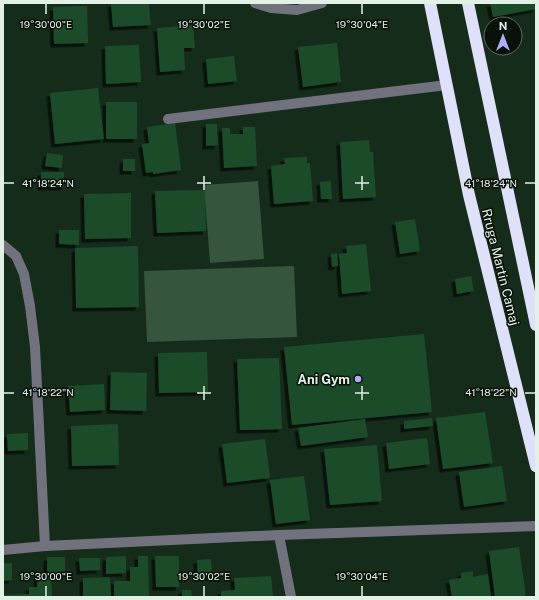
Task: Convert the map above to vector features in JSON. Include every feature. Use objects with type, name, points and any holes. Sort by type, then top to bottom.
[{"type":"highway","name":"Rruga Martin Camaj","points":[[430,3],[448,85],[469,195],[536,466]]},
{"type":"highway","name":"Rruga Martin Camaj","points":[[468,3],[536,325]]},
{"type":"street","points":[[255,3],[271,8],[297,10],[322,3]]},
{"type":"street","points":[[168,119],[448,85]]},
{"type":"street","points":[[3,245],[16,256],[24,274],[30,306],[35,347],[45,546]]},
{"type":"street","points":[[3,550],[45,546],[278,535],[536,526]]},
{"type":"street","points":[[278,535],[291,597]]},
{"type":"green space","points":[[258,181],[264,259],[210,263],[204,185]]},
{"type":"green space","points":[[294,266],[297,337],[147,342],[144,271]]},
{"type":"building","points":[[111,3],[149,3],[151,25],[113,27]]},
{"type":"building","points":[[490,3],[535,3],[536,9],[493,16]]},
{"type":"building","points":[[87,6],[88,43],[54,44],[53,7]]},
{"type":"building","points":[[193,25],[195,48],[184,48],[185,70],[160,72],[157,28]]},
{"type":"building","points":[[337,43],[341,82],[303,87],[298,47]]},
{"type":"building","points":[[139,45],[141,82],[106,84],[105,46]]},
{"type":"building","points":[[234,56],[237,81],[208,84],[206,59]]},
{"type":"building","points":[[98,88],[104,139],[55,144],[50,93]]},
{"type":"building","points":[[106,102],[137,102],[137,139],[106,139]]},
{"type":"building","points":[[175,123],[181,170],[153,174],[153,172],[146,173],[142,144],[149,143],[147,127]]},
{"type":"building","points":[[206,124],[217,124],[218,145],[206,146]]},
{"type":"building","points":[[243,127],[255,127],[257,166],[224,168],[222,128],[230,128],[230,134],[243,134]]},
{"type":"building","points":[[369,140],[370,152],[373,152],[376,197],[343,199],[340,142]]},
{"type":"building","points":[[47,153],[63,155],[62,168],[45,166]]},
{"type":"building","points":[[307,157],[307,163],[310,163],[313,201],[274,204],[271,166],[285,164],[284,158]]},
{"type":"building","points":[[123,159],[135,159],[135,171],[123,171]]},
{"type":"building","points":[[41,172],[64,172],[64,187],[41,187]]},
{"type":"building","points":[[331,181],[332,199],[321,199],[320,182]]},
{"type":"building","points":[[205,190],[206,231],[157,233],[155,191]]},
{"type":"building","points":[[131,193],[131,238],[85,239],[84,194]]},
{"type":"building","points":[[415,219],[420,251],[400,254],[395,222]]},
{"type":"building","points":[[59,230],[79,230],[79,245],[59,244]]},
{"type":"building","points":[[366,244],[371,291],[342,294],[339,254],[347,253],[346,246]]},
{"type":"building","points":[[138,246],[139,307],[76,308],[75,248]]},
{"type":"building","points":[[337,253],[338,266],[332,267],[331,254]]},
{"type":"building","points":[[471,276],[474,291],[457,294],[455,279]]},
{"type":"building","name":"Ani Gym","points":[[424,334],[432,412],[292,425],[284,347]]},
{"type":"building","points":[[207,352],[208,392],[159,393],[158,353]]},
{"type":"building","points":[[279,358],[282,429],[240,430],[237,359]]},
{"type":"building","points":[[111,372],[147,373],[146,411],[110,410]]},
{"type":"building","points":[[104,384],[105,410],[70,412],[68,386]]},
{"type":"building","points":[[485,412],[493,463],[443,469],[436,418]]},
{"type":"building","points":[[432,418],[433,426],[404,429],[404,421]]},
{"type":"building","points":[[365,419],[368,437],[301,446],[298,428]]},
{"type":"building","points":[[118,424],[119,465],[72,466],[71,426]]},
{"type":"building","points":[[28,433],[28,450],[8,451],[7,434]]},
{"type":"building","points":[[427,438],[430,464],[389,469],[386,443]]},
{"type":"building","points":[[265,439],[270,478],[227,483],[222,444]]},
{"type":"building","points":[[377,445],[382,501],[330,505],[324,449]]},
{"type":"building","points":[[502,466],[507,501],[464,507],[459,472]]},
{"type":"building","points":[[304,476],[310,520],[276,524],[270,480]]},
{"type":"building","points":[[519,547],[526,597],[495,597],[489,551]]},
{"type":"building","points":[[126,556],[126,573],[106,574],[106,557]]},
{"type":"building","points":[[138,556],[148,556],[149,597],[114,597],[114,581],[130,581],[130,567],[138,567]]},
{"type":"building","points":[[155,556],[179,556],[179,587],[156,587]]},
{"type":"building","points":[[47,557],[65,557],[65,573],[47,573]]},
{"type":"building","points":[[79,558],[100,558],[100,570],[80,571]]},
{"type":"building","points":[[211,559],[212,577],[198,578],[197,560]]},
{"type":"building","points":[[3,563],[12,563],[12,580],[3,581]]},
{"type":"building","points":[[473,571],[473,577],[488,574],[491,597],[452,597],[449,580],[461,578],[461,573]]},
{"type":"building","points":[[37,576],[51,576],[52,597],[3,597],[3,595],[29,594],[29,587],[37,587]]},
{"type":"building","points":[[271,576],[273,597],[221,597],[221,591],[235,590],[234,578]]},
{"type":"building","points":[[110,577],[111,597],[83,597],[83,578]]},
{"type":"building","points":[[182,590],[191,590],[192,597],[182,597]]},
{"type":"place","name":"Ani Gym","points":[[358,379]]}]
